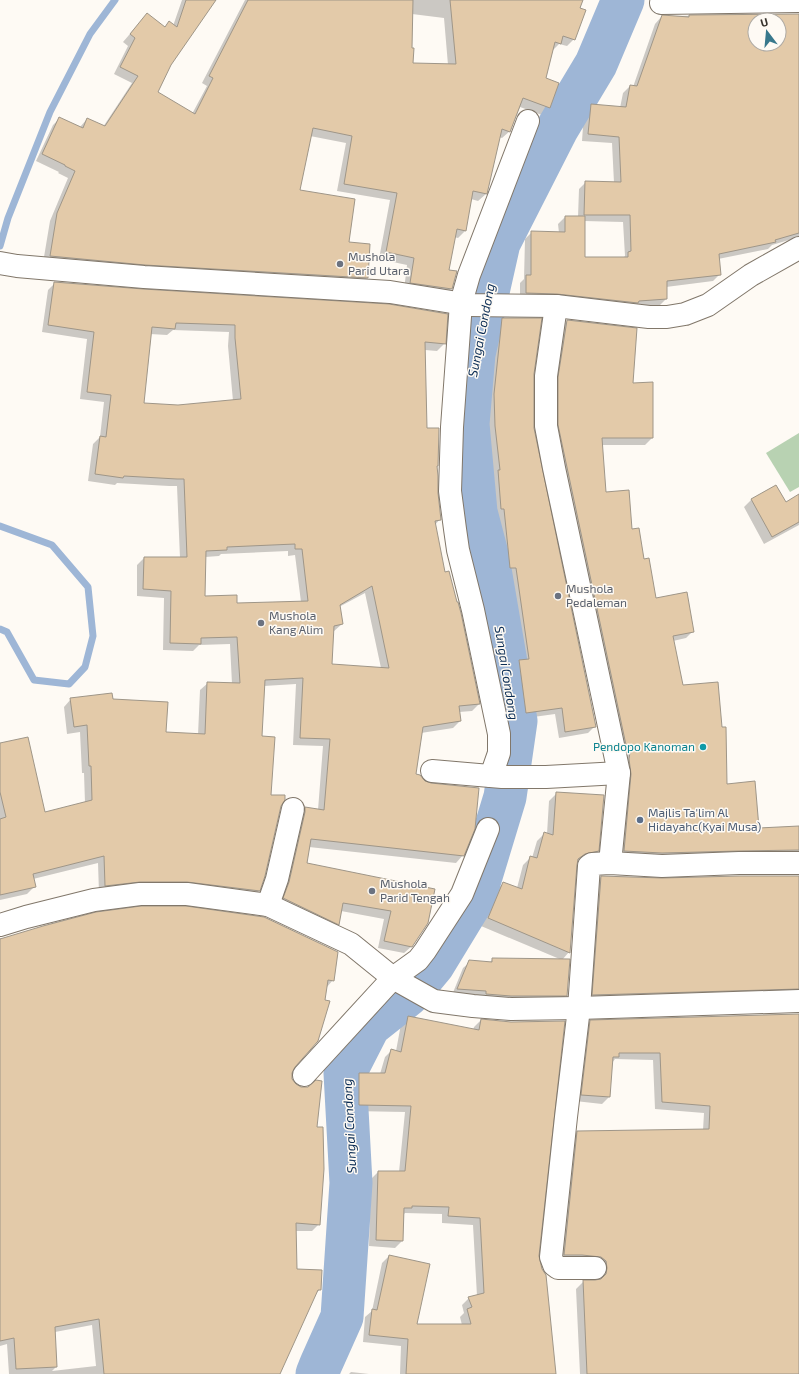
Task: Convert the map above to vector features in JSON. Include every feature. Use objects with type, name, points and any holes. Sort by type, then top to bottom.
[{"type":"street","points":[[661,3],[799,1]]},
{"type":"street","points":[[496,776],[499,753],[499,734],[473,610],[458,550],[450,491],[452,427],[469,276],[528,121]]},
{"type":"street","points":[[8,264],[144,277],[390,292],[465,304],[556,306],[650,317],[667,317],[685,314],[708,305],[751,275],[799,248]]},
{"type":"street","points":[[556,306],[546,376],[546,426],[620,773],[610,864]]},
{"type":"street","points":[[432,771],[496,776],[546,776],[620,773]]},
{"type":"street","points":[[268,905],[277,879],[293,809]]},
{"type":"street","points":[[304,1076],[418,960],[425,951],[462,894],[488,830]]},
{"type":"street","points":[[595,1268],[558,1268],[551,1257],[579,1008],[589,866],[592,864],[662,866],[739,863],[799,863]]},
{"type":"street","points":[[0,925],[94,900],[140,894],[187,894],[268,905],[351,944],[397,980],[434,1001],[511,1009],[799,1000]]},
{"type":"green space","points":[[799,433],[799,487],[790,492],[766,453]]},
{"type":"building","points":[[186,0],[216,0],[171,65],[158,92],[195,114],[213,78],[209,76],[248,0],[413,0],[413,63],[456,64],[450,0],[583,0],[580,8],[586,10],[575,40],[563,36],[561,44],[555,42],[546,78],[559,83],[550,108],[523,98],[510,132],[502,129],[487,194],[473,191],[466,231],[457,229],[449,270],[457,271],[452,289],[410,283],[414,258],[386,252],[397,193],[344,184],[352,136],[313,128],[300,190],[355,199],[349,242],[370,244],[368,278],[145,265],[50,256],[57,213],[75,171],[42,154],[59,117],[83,128],[87,118],[105,126],[138,76],[120,67],[135,38],[130,34],[147,13],[165,27],[169,21],[177,27]]},
{"type":"building","points":[[747,14],[747,52],[787,52],[787,14],[799,14],[799,233],[775,240],[776,242],[719,254],[721,275],[667,281],[667,299],[639,301],[638,303],[557,294],[526,293],[526,275],[531,275],[531,231],[565,232],[565,216],[585,216],[585,257],[628,257],[628,252],[631,251],[630,215],[584,215],[585,181],[621,182],[619,137],[588,134],[591,104],[626,107],[630,85],[637,86],[662,15],[689,17],[689,15]]},
{"type":"building","points":[[54,282],[389,304],[448,314],[446,344],[425,342],[427,428],[439,428],[437,466],[441,520],[435,521],[445,572],[449,571],[461,613],[480,704],[459,706],[461,721],[423,727],[416,774],[420,775],[425,781],[431,783],[479,788],[475,829],[464,856],[311,839],[307,863],[435,889],[428,923],[412,947],[384,941],[391,911],[343,903],[339,925],[283,898],[289,882],[305,807],[324,810],[330,739],[300,738],[303,678],[265,680],[262,736],[275,737],[271,795],[285,795],[285,800],[281,806],[265,876],[260,891],[187,882],[140,882],[105,886],[104,856],[33,874],[36,887],[0,895],[0,819],[6,817],[0,792],[0,743],[28,737],[45,812],[92,800],[91,766],[89,766],[87,725],[74,727],[70,698],[112,693],[113,699],[168,702],[166,732],[205,734],[207,682],[240,683],[237,637],[201,638],[201,644],[170,643],[171,591],[143,589],[144,557],[187,557],[184,479],[124,476],[123,478],[95,474],[100,436],[106,437],[111,395],[87,392],[94,332],[48,325]],"holes":[[[176,323],[235,325],[241,399],[178,405],[144,403],[152,327],[175,329]],[[295,544],[295,549],[302,549],[308,601],[237,603],[237,595],[205,596],[206,551],[227,550],[227,547]],[[372,586],[389,668],[332,664],[334,626],[343,624],[340,605]]]},
{"type":"building","points":[[502,318],[542,318],[534,374],[534,428],[596,727],[565,732],[562,708],[526,713],[519,660],[529,659],[516,568],[510,568],[504,509],[501,509],[498,470],[500,470],[495,426],[494,394]]},
{"type":"building","points":[[567,320],[637,328],[633,383],[653,382],[653,438],[602,438],[606,492],[629,490],[632,529],[639,528],[644,559],[649,558],[656,598],[687,592],[694,632],[673,636],[683,685],[718,682],[722,727],[726,727],[727,784],[755,781],[759,828],[799,826],[799,850],[662,853],[624,851],[631,774],[629,759],[631,745],[626,745],[558,425],[558,377]]},
{"type":"building","points":[[776,485],[786,502],[799,494],[799,522],[772,537],[751,499]]},
{"type":"building","points":[[556,792],[604,795],[599,851],[585,854],[578,859],[570,953],[488,918],[503,882],[522,889],[530,856],[537,858],[544,832],[553,835]]},
{"type":"building","points":[[601,876],[662,878],[799,876],[799,989],[592,995]]},
{"type":"building","points":[[141,906],[186,906],[264,917],[338,952],[334,981],[328,980],[325,1000],[330,1001],[318,1041],[295,1067],[292,1073],[292,1079],[301,1087],[308,1087],[316,1080],[322,1081],[317,1127],[323,1127],[324,1169],[320,1225],[296,1223],[297,1269],[322,1270],[321,1290],[318,1290],[280,1374],[104,1374],[99,1319],[55,1327],[57,1367],[16,1369],[14,1338],[0,1341],[0,939],[96,912]]},
{"type":"building","points":[[492,958],[570,959],[567,996],[511,996],[486,994],[486,991],[457,989],[469,960],[492,962]]},
{"type":"building","points":[[799,1014],[799,1374],[587,1374],[583,1280],[601,1279],[606,1274],[607,1268],[606,1261],[601,1257],[564,1255],[577,1131],[709,1129],[710,1106],[662,1102],[660,1053],[619,1053],[619,1057],[613,1057],[610,1097],[581,1095],[590,1020]]},
{"type":"building","points":[[408,1016],[479,1030],[481,1019],[511,1022],[565,1021],[539,1256],[542,1269],[546,1275],[556,1374],[406,1374],[408,1339],[369,1335],[372,1309],[377,1310],[389,1255],[430,1264],[417,1324],[471,1324],[467,1309],[472,1307],[468,1297],[484,1293],[480,1218],[448,1216],[449,1207],[412,1206],[412,1208],[404,1208],[403,1241],[376,1240],[378,1171],[405,1171],[411,1106],[359,1105],[359,1073],[385,1073],[391,1049],[401,1052]]},
{"type":"waterway","points":[[0,246],[8,218],[50,112],[90,34],[115,0]]},
{"type":"waterway","name":"Sungai Condong","points":[[317,1374],[342,1317],[351,1183],[345,1073],[369,1026],[408,995],[433,965],[475,896],[505,797],[516,721],[488,558],[476,512],[468,424],[474,354],[499,243],[557,129],[596,64],[623,0]]},
{"type":"waterway","points":[[0,526],[52,545],[88,587],[93,636],[85,667],[69,684],[34,680],[7,632],[0,629]]},
{"type":"place","name":"Mushola Parid Utara","points":[[340,264]]},
{"type":"place","name":"Mushola Pedaleman","points":[[558,596]]},
{"type":"place","name":"Mushola Kang Alim","points":[[261,623]]},
{"type":"place","name":"Pendopo Kanoman","points":[[703,747]]},
{"type":"place","name":"Majlis Ta'lim Al Hidayahc(Kyai Musa)","points":[[640,820]]},
{"type":"place","name":"Mushola Parid Tengah","points":[[372,891]]}]
